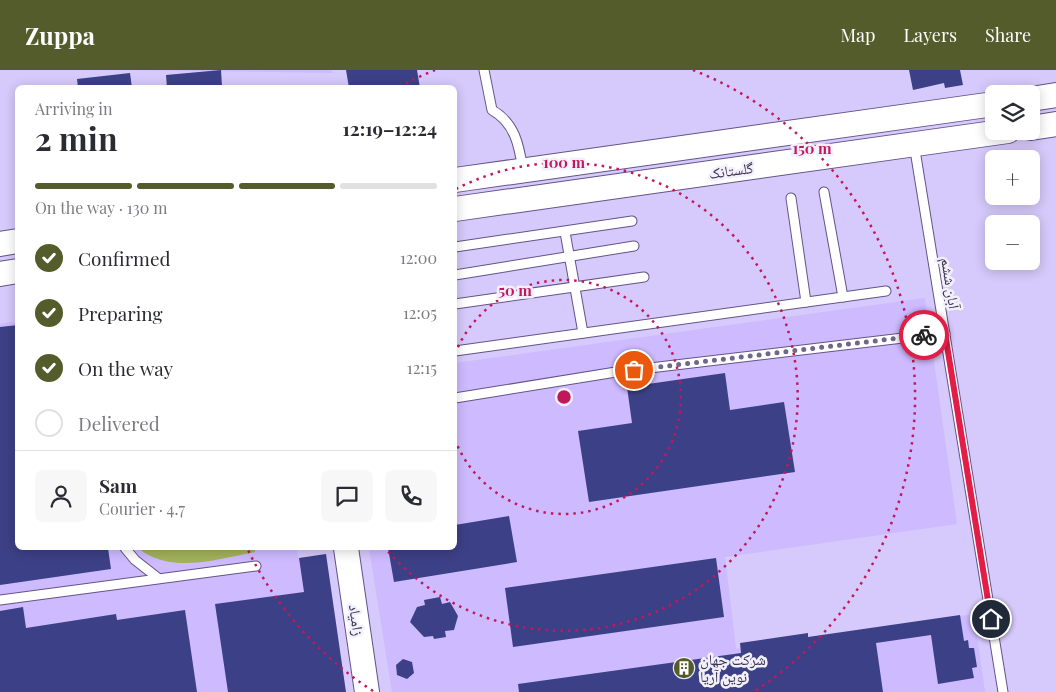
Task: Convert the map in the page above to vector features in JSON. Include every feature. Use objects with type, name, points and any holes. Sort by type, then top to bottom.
[{"type":"street","points":[[1040,98],[1056,95]]},
{"type":"street","name":"گلستانک","points":[[457,180],[985,105]]},
{"type":"street","points":[[1040,127],[1056,124]]},
{"type":"street","name":"گلستانک","points":[[457,209],[985,134]]},
{"type":"street","points":[[0,244],[15,242]]},
{"type":"street","points":[[0,274],[15,272]]},
{"type":"street","name":"زامیاد","points":[[346,550],[367,692]]},
{"type":"lane","points":[[484,70],[492,110],[505,117],[514,134],[520,151],[523,170]]},
{"type":"lane","name":"آبان ششم","points":[[914,144],[1003,692]]},
{"type":"lane","points":[[824,192],[844,297]]},
{"type":"lane","points":[[791,198],[806,302]]},
{"type":"lane","points":[[457,247],[632,222]]},
{"type":"lane","points":[[565,232],[583,333]]},
{"type":"lane","points":[[457,275],[634,246]]},
{"type":"lane","points":[[457,304],[644,277]]},
{"type":"lane","points":[[457,351],[886,290]]},
{"type":"lane","points":[[457,398],[616,372],[945,333]]},
{"type":"lane","points":[[127,550],[135,560],[158,578]]},
{"type":"lane","points":[[0,600],[256,566]]},
{"type":"shaded area","points":[[133,70],[332,70],[333,73]]},
{"type":"shaded area","points":[[925,298],[957,524],[725,557],[736,649],[974,614],[985,692],[392,692],[369,550],[457,550],[457,363]]},
{"type":"shaded area","points":[[15,321],[15,550],[297,550],[320,692],[0,692],[0,324]]},
{"type":"green space","points":[[141,550],[254,550],[255,552],[195,563],[165,561]]},
{"type":"building","points":[[221,70],[222,85],[167,85],[166,75]]},
{"type":"building","points":[[346,70],[417,70],[420,85],[348,85]]},
{"type":"building","points":[[909,70],[960,70],[963,85],[945,88],[944,83],[913,90]]},
{"type":"building","points":[[130,73],[132,85],[78,85],[77,79]]},
{"type":"building","points":[[15,325],[15,550],[108,550],[111,569],[0,585],[0,327]]},
{"type":"building","points":[[725,373],[730,410],[784,402],[795,472],[589,502],[578,431],[632,423],[627,387]]},
{"type":"building","points":[[509,516],[517,562],[394,582],[388,550],[457,550],[457,525]]},
{"type":"building","points":[[326,554],[346,692],[228,692],[215,604],[304,592],[299,558]]},
{"type":"building","points":[[716,558],[724,617],[513,647],[505,588]]},
{"type":"building","points":[[440,597],[442,604],[450,602],[458,616],[454,630],[445,631],[446,637],[434,639],[433,636],[424,637],[410,622],[417,607],[425,605],[424,600]]},
{"type":"building","points":[[23,607],[26,628],[116,614],[117,620],[185,610],[197,692],[0,692],[0,611]]},
{"type":"building","points":[[960,615],[964,641],[968,640],[969,648],[974,648],[977,667],[972,668],[974,678],[938,684],[931,635],[876,643],[883,692],[519,692],[518,684],[741,653],[740,643],[808,633],[808,637]]},
{"type":"building","points":[[403,659],[412,662],[414,673],[407,679],[397,675],[396,665]]},
{"type":"way so far","points":[[634,370],[924,335]]},
{"type":"place","name":"شرکت جهان نوین آریا","points":[[684,668]]},
{"type":"route","points":[[924,335],[945,333],[991,619]]}]
